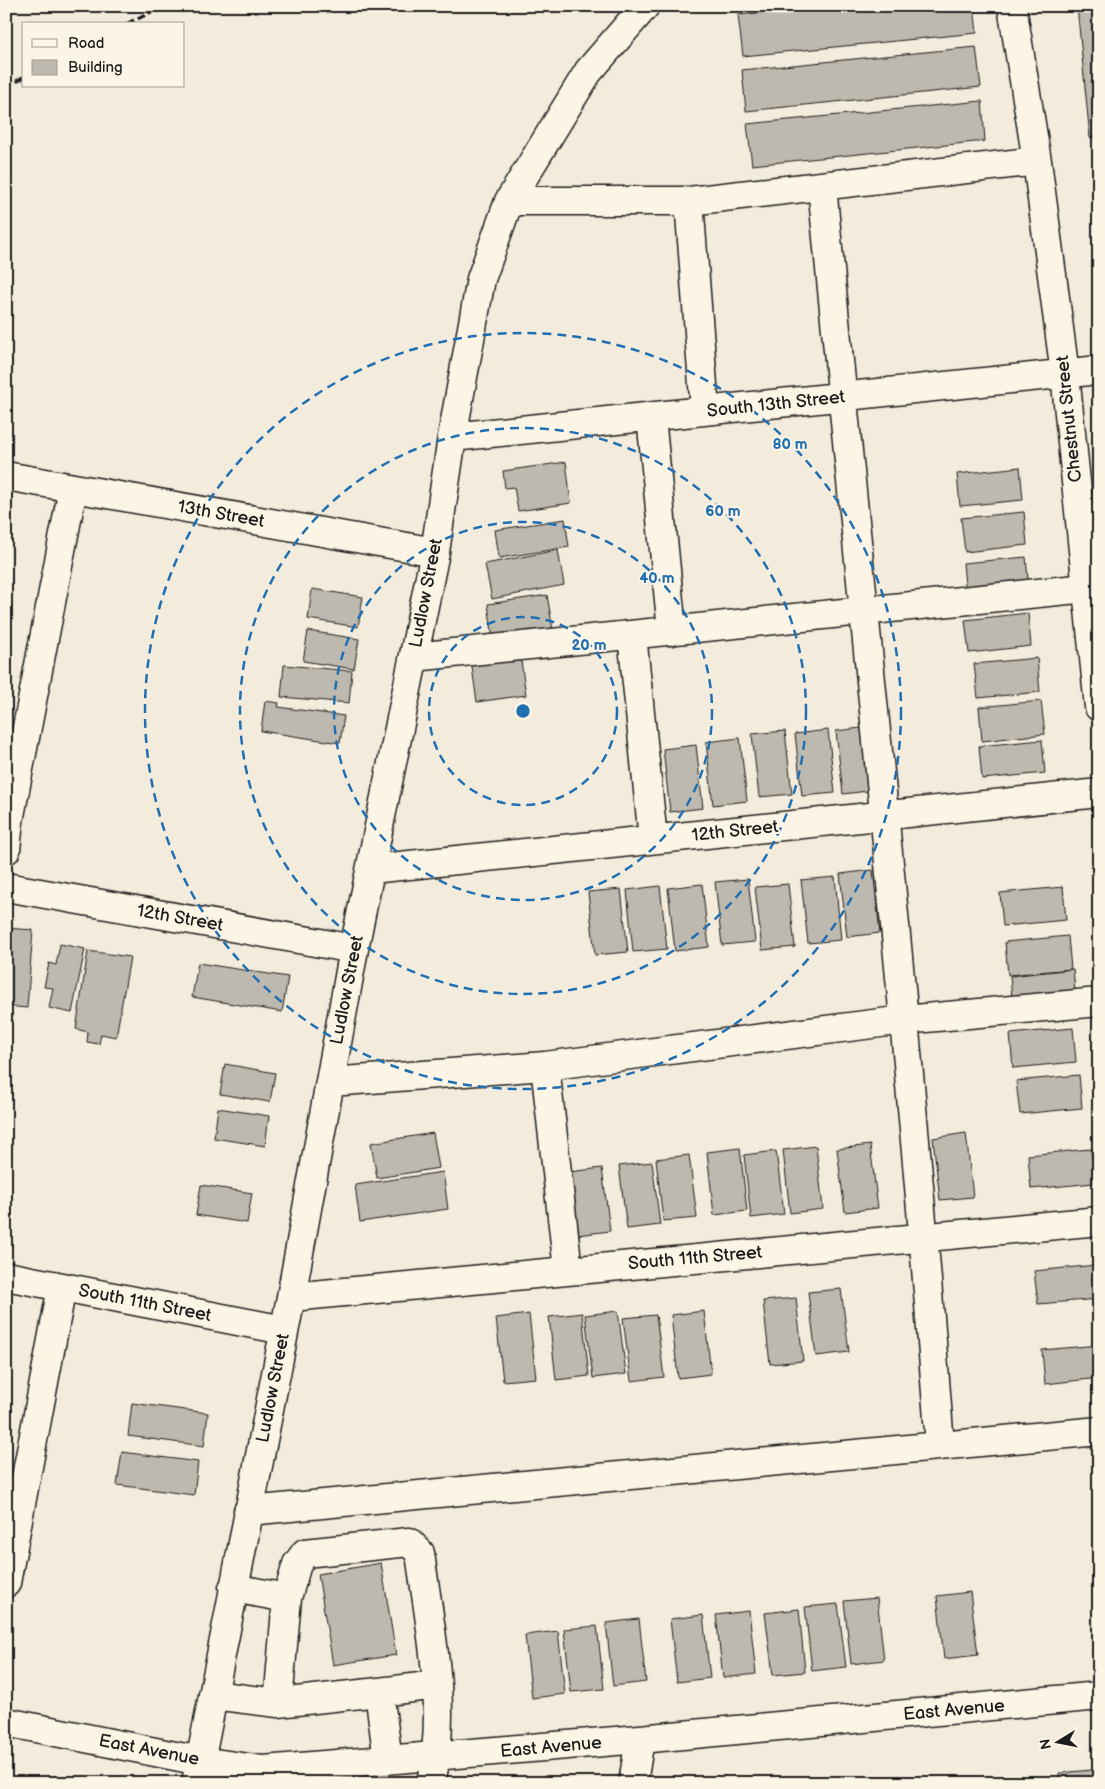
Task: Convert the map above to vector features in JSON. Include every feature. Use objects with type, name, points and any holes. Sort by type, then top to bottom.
[{"type":"street","name":"Ludlow Street","points":[[198,1772],[291,1297],[354,949],[435,552],[452,437],[481,279],[509,201],[588,72],[645,6]]},
{"type":"street","name":"Chestnut Street","points":[[1012,6],[1037,161],[1065,374],[1099,707]]},
{"type":"street","points":[[509,201],[689,201],[1037,161]]},
{"type":"street","points":[[822,186],[904,1020],[924,1236],[940,1446]]},
{"type":"street","points":[[689,201],[705,412]]},
{"type":"street","name":"South 13th Street","points":[[452,437],[1099,370]]},
{"type":"street","points":[[651,417],[672,631]]},
{"type":"street","name":"13th Street","points":[[6,476],[435,552]]},
{"type":"street","points":[[6,850],[9,821],[73,488]]},
{"type":"street","points":[[414,657],[1087,588]]},
{"type":"street","points":[[632,635],[653,839]]},
{"type":"street","name":"12th Street","points":[[371,869],[1099,792]]},
{"type":"street","name":"12th Street","points":[[6,887],[354,949]]},
{"type":"street","points":[[330,1082],[545,1066],[904,1020],[1099,1002]]},
{"type":"street","points":[[545,1066],[568,1270]]},
{"type":"street","name":"South 11th Street","points":[[291,1297],[1099,1221]]},
{"type":"street","name":"South 11th Street","points":[[6,1276],[284,1330]]},
{"type":"street","points":[[6,1583],[62,1287]]},
{"type":"street","points":[[248,1511],[1099,1431]]},
{"type":"street","points":[[278,1703],[287,1598],[297,1564],[305,1553],[409,1542],[420,1552],[437,1685],[437,1756],[431,1783]]},
{"type":"street","points":[[233,1588],[287,1598]]},
{"type":"street","points":[[213,1695],[278,1703],[437,1685]]},
{"type":"street","points":[[379,1692],[388,1760]]},
{"type":"street","name":"East Avenue","points":[[6,1722],[198,1772],[263,1770],[640,1739],[1099,1696]]},
{"type":"street","points":[[633,1783],[640,1739]]},
{"type":"building","points":[[829,6],[974,6],[977,33],[743,56],[738,15]]},
{"type":"building","points":[[1077,6],[1099,6],[1099,137],[1090,138]]},
{"type":"building","points":[[976,47],[981,87],[746,111],[742,70]]},
{"type":"building","points":[[982,101],[985,141],[752,165],[747,124]]},
{"type":"building","points":[[566,462],[571,503],[518,511],[514,487],[505,488],[503,471]]},
{"type":"building","points":[[1020,467],[1023,500],[960,506],[957,474]]},
{"type":"building","points":[[1024,512],[1027,545],[965,552],[961,518]]},
{"type":"building","points":[[565,519],[569,547],[499,558],[495,530]]},
{"type":"building","points":[[558,550],[564,585],[492,599],[485,564]]},
{"type":"building","points":[[1026,557],[1029,590],[966,596],[963,563]]},
{"type":"building","points":[[312,589],[363,597],[358,627],[308,619]]},
{"type":"building","points":[[547,595],[553,630],[493,639],[488,604]]},
{"type":"building","points":[[1028,613],[1031,646],[969,653],[965,620]]},
{"type":"building","points":[[308,631],[359,639],[354,669],[303,661]]},
{"type":"building","points":[[520,654],[526,695],[477,702],[471,660]]},
{"type":"building","points":[[1037,658],[1040,692],[978,698],[974,664]]},
{"type":"building","points":[[284,665],[352,671],[349,703],[281,697]]},
{"type":"building","points":[[265,701],[279,703],[278,707],[344,716],[340,743],[261,731]]},
{"type":"building","points":[[1041,701],[1045,734],[982,741],[979,707]]},
{"type":"building","points":[[869,727],[876,790],[843,794],[836,731]]},
{"type":"building","points":[[828,730],[835,793],[802,796],[795,734]]},
{"type":"building","points":[[785,731],[792,794],[759,797],[752,734]]},
{"type":"building","points":[[740,738],[747,801],[713,805],[706,742]]},
{"type":"building","points":[[1042,740],[1045,773],[982,779],[979,746]]},
{"type":"building","points":[[696,745],[703,808],[670,812],[663,749]]},
{"type":"building","points":[[873,870],[880,933],[847,937],[840,874]]},
{"type":"building","points":[[835,877],[841,940],[808,943],[801,880]]},
{"type":"building","points":[[748,879],[755,942],[722,945],[715,882]]},
{"type":"building","points":[[702,884],[709,947],[675,951],[668,888]]},
{"type":"building","points":[[788,884],[795,947],[762,950],[755,887]]},
{"type":"building","points":[[660,886],[667,949],[633,952],[627,890]]},
{"type":"building","points":[[1063,887],[1066,920],[1003,926],[1000,893]]},
{"type":"building","points":[[621,889],[628,952],[595,955],[588,892]]},
{"type":"building","points":[[6,928],[33,930],[27,1008],[6,1006]]},
{"type":"building","points":[[1068,936],[1071,969],[1008,975],[1005,942]]},
{"type":"building","points":[[60,944],[85,949],[72,1013],[49,1008],[53,988],[44,987],[49,963],[56,965]]},
{"type":"building","points":[[88,951],[130,957],[116,1037],[101,1034],[99,1044],[87,1042],[88,1032],[76,1029]]},
{"type":"building","points":[[198,963],[288,977],[282,1012],[192,997]]},
{"type":"building","points":[[1073,969],[1076,1002],[1013,1009],[1010,976]]},
{"type":"building","points":[[1073,1028],[1076,1062],[1013,1068],[1010,1034]]},
{"type":"building","points":[[225,1064],[275,1073],[270,1102],[220,1094]]},
{"type":"building","points":[[1079,1075],[1082,1108],[1020,1114],[1016,1081]]},
{"type":"building","points":[[218,1108],[269,1116],[265,1146],[214,1138]]},
{"type":"building","points":[[433,1133],[439,1168],[377,1178],[371,1143]]},
{"type":"building","points":[[966,1133],[973,1197],[940,1200],[933,1138]]},
{"type":"building","points":[[870,1145],[878,1208],[845,1212],[837,1149]]},
{"type":"building","points":[[816,1146],[823,1209],[790,1213],[783,1150]]},
{"type":"building","points":[[740,1148],[747,1211],[714,1215],[707,1152]]},
{"type":"building","points":[[1091,1149],[1094,1183],[1031,1189],[1028,1155]]},
{"type":"building","points":[[776,1151],[784,1214],[751,1218],[744,1155]]},
{"type":"building","points":[[689,1155],[697,1218],[663,1221],[656,1159]]},
{"type":"building","points":[[652,1162],[660,1225],[627,1229],[619,1166]]},
{"type":"building","points":[[602,1168],[610,1231],[577,1235],[569,1172]]},
{"type":"building","points":[[443,1172],[448,1209],[360,1222],[355,1185]]},
{"type":"building","points":[[201,1185],[252,1193],[247,1223],[196,1215]]},
{"type":"building","points":[[1097,1265],[1099,1299],[1038,1304],[1034,1271]]},
{"type":"building","points":[[841,1289],[849,1352],[816,1356],[808,1292]]},
{"type":"building","points":[[796,1298],[803,1361],[770,1364],[763,1301]]},
{"type":"building","points":[[618,1311],[626,1374],[593,1378],[585,1315]]},
{"type":"building","points":[[704,1311],[711,1374],[678,1378],[671,1315]]},
{"type":"building","points":[[582,1313],[589,1376],[556,1380],[549,1317]]},
{"type":"building","points":[[529,1314],[536,1378],[503,1381],[496,1318]]},
{"type":"building","points":[[656,1315],[664,1377],[631,1381],[623,1318]]},
{"type":"building","points":[[1099,1345],[1099,1378],[1045,1384],[1042,1350]]},
{"type":"building","points":[[132,1403],[208,1413],[204,1446],[128,1436]]},
{"type":"building","points":[[122,1452],[198,1462],[194,1495],[117,1485]]},
{"type":"building","points":[[381,1563],[396,1655],[333,1665],[318,1574]]},
{"type":"building","points":[[970,1592],[978,1655],[944,1659],[937,1596]]},
{"type":"building","points":[[877,1598],[884,1660],[851,1664],[844,1601]]},
{"type":"building","points":[[838,1604],[846,1667],[812,1671],[805,1607]]},
{"type":"building","points":[[799,1609],[805,1672],[773,1675],[765,1613]]},
{"type":"building","points":[[749,1611],[756,1674],[723,1678],[716,1615]]},
{"type":"building","points":[[703,1615],[710,1678],[677,1682],[670,1619]]},
{"type":"building","points":[[639,1619],[646,1682],[613,1686],[606,1623]]},
{"type":"building","points":[[597,1626],[604,1689],[571,1692],[564,1629]]},
{"type":"building","points":[[558,1631],[565,1694],[532,1698],[525,1635]]},
{"type":"building","points":[[1092,1770],[1094,1783],[1060,1783],[1059,1773]]},
{"type":"building","points":[[1050,1779],[1050,1783],[1017,1783],[1017,1782]]},
{"type":"railway","points":[[131,22],[162,6]]},
{"type":"railway","points":[[6,87],[22,78]]}]
